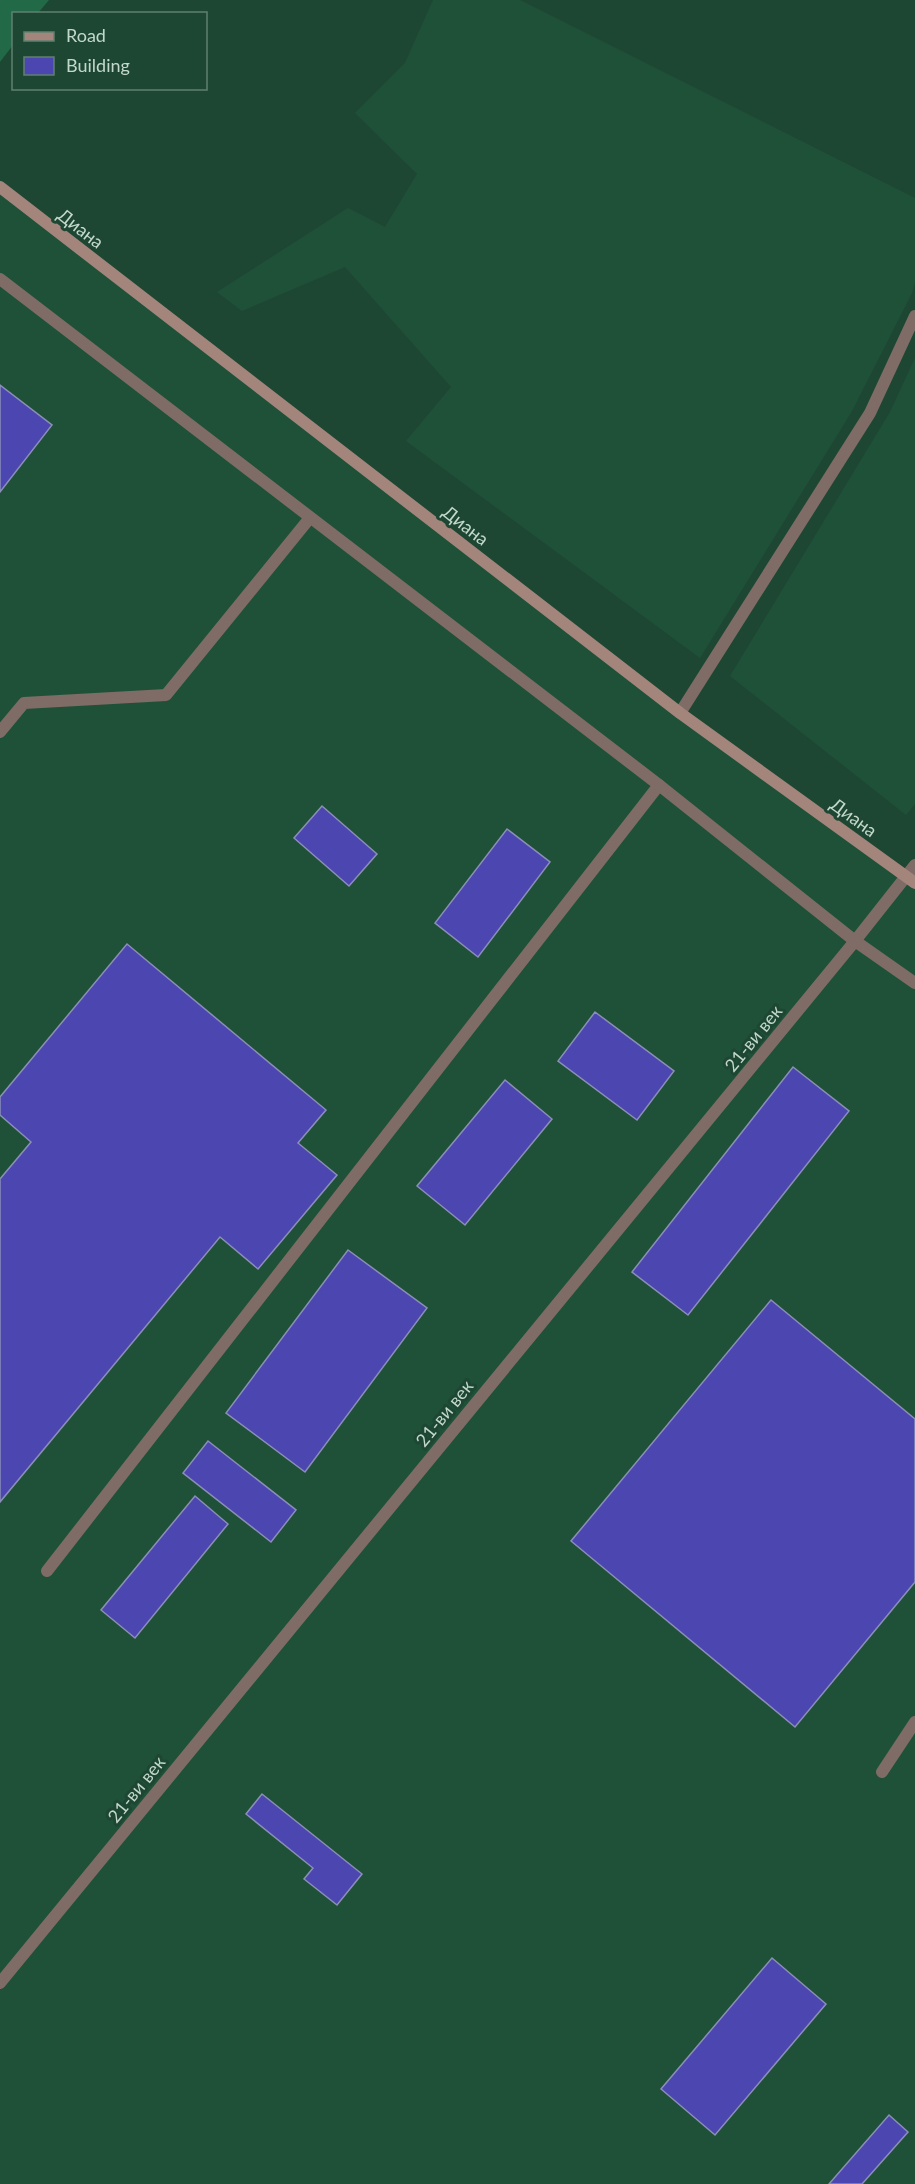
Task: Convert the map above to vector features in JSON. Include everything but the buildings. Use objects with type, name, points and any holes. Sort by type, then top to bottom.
[{"type":"main road","name":"Диана","points":[[0,188],[680,713],[910,880]]},
{"type":"street","points":[[0,279],[309,519],[659,785],[855,941],[915,983]]},
{"type":"street","points":[[680,713],[870,413],[915,316]]},
{"type":"street","points":[[0,732],[24,703],[166,694],[309,519]]},
{"type":"street","points":[[47,1571],[659,785]]},
{"type":"street","name":"21-ви век","points":[[0,1983],[855,941],[910,880],[915,865]]},
{"type":"street","points":[[882,1772],[915,1722]]},
{"type":"shaded area","points":[[0,0],[49,0],[39,12],[12,12],[12,46],[0,62]]},
{"type":"shaded area","points":[[433,0],[520,0],[915,198],[915,282],[912,293],[852,411],[700,658],[406,441],[451,387],[345,267],[242,311],[217,292],[348,208],[385,227],[417,174],[355,113],[405,63]]},
{"type":"shaded area","points":[[0,187],[267,395],[915,883],[915,2184],[0,2184]]},
{"type":"shaded area","points":[[915,358],[915,804],[906,815],[730,676],[890,412]]}]
